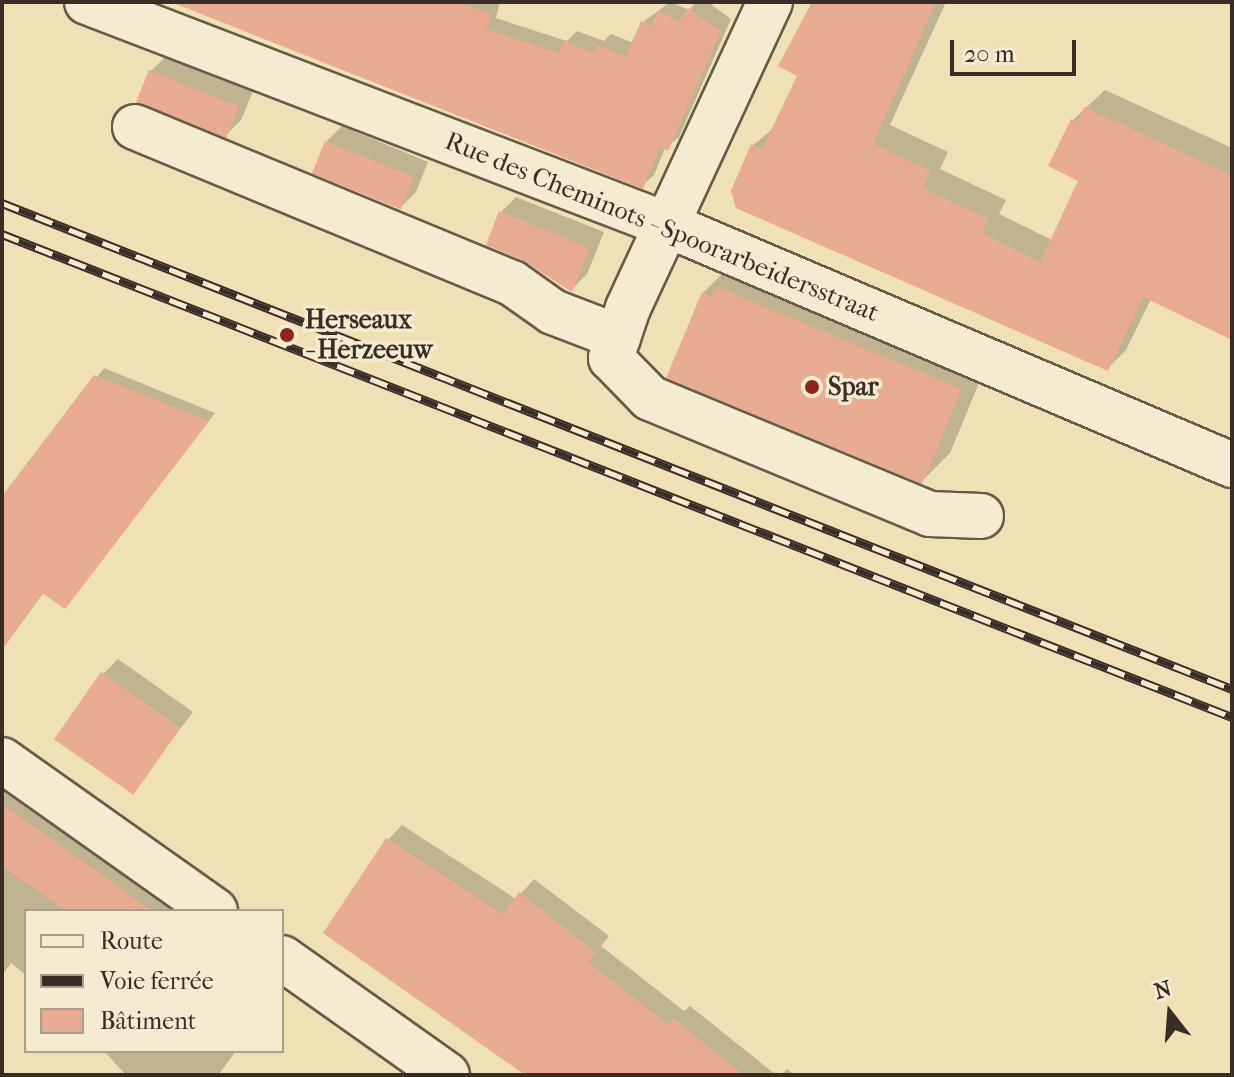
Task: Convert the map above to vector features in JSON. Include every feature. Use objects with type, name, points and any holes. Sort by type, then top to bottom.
[{"type":"street","name":"Rue des Cheminots - Spoorarbeidersstraat","points":[[87,2],[670,226],[1232,465]]},
{"type":"street","points":[[770,2],[611,358],[650,398],[930,514],[981,516]]},
{"type":"street","points":[[135,127],[512,283],[553,312],[618,337]]},
{"type":"street","points":[[2,760],[212,909]]},
{"type":"street","points":[[284,959],[447,1075]]},
{"type":"building","points":[[171,2],[457,2],[491,14],[486,29],[559,53],[564,41],[594,53],[597,45],[626,56],[641,21],[651,26],[659,10],[679,22],[688,8],[721,31],[668,151],[660,147],[643,189]]},
{"type":"building","points":[[812,2],[936,2],[873,144],[931,171],[923,188],[989,219],[982,233],[1040,262],[1078,181],[1048,166],[1071,119],[1078,122],[1084,107],[1232,175],[1232,340],[1143,297],[1108,371],[736,208],[731,191],[751,144],[762,149],[797,76],[778,66]]},
{"type":"building","points":[[149,70],[239,106],[226,139],[136,102]]},
{"type":"building","points":[[325,141],[414,177],[401,209],[312,173]]},
{"type":"building","points":[[499,211],[590,248],[572,292],[522,260],[486,245]]},
{"type":"building","name":"Spar","points":[[718,287],[962,389],[922,484],[666,378],[702,292],[712,296]]},
{"type":"building","points":[[94,375],[209,421],[65,609],[42,593],[2,649],[2,496]]},
{"type":"building","points":[[101,672],[180,728],[133,795],[54,739]]},
{"type":"building","points":[[2,804],[149,909],[63,909],[2,866]]},
{"type":"building","points":[[386,838],[503,914],[519,892],[596,952],[588,962],[669,1025],[674,1019],[744,1075],[525,1075],[323,933]]},
{"type":"railway","points":[[2,203],[1232,689]]},
{"type":"railway","points":[[2,234],[1232,717]]},
{"type":"place","name":"Herseaux - Herzeeuw","points":[[287,335]]},
{"type":"place","name":"Spar","points":[[812,387]]}]
